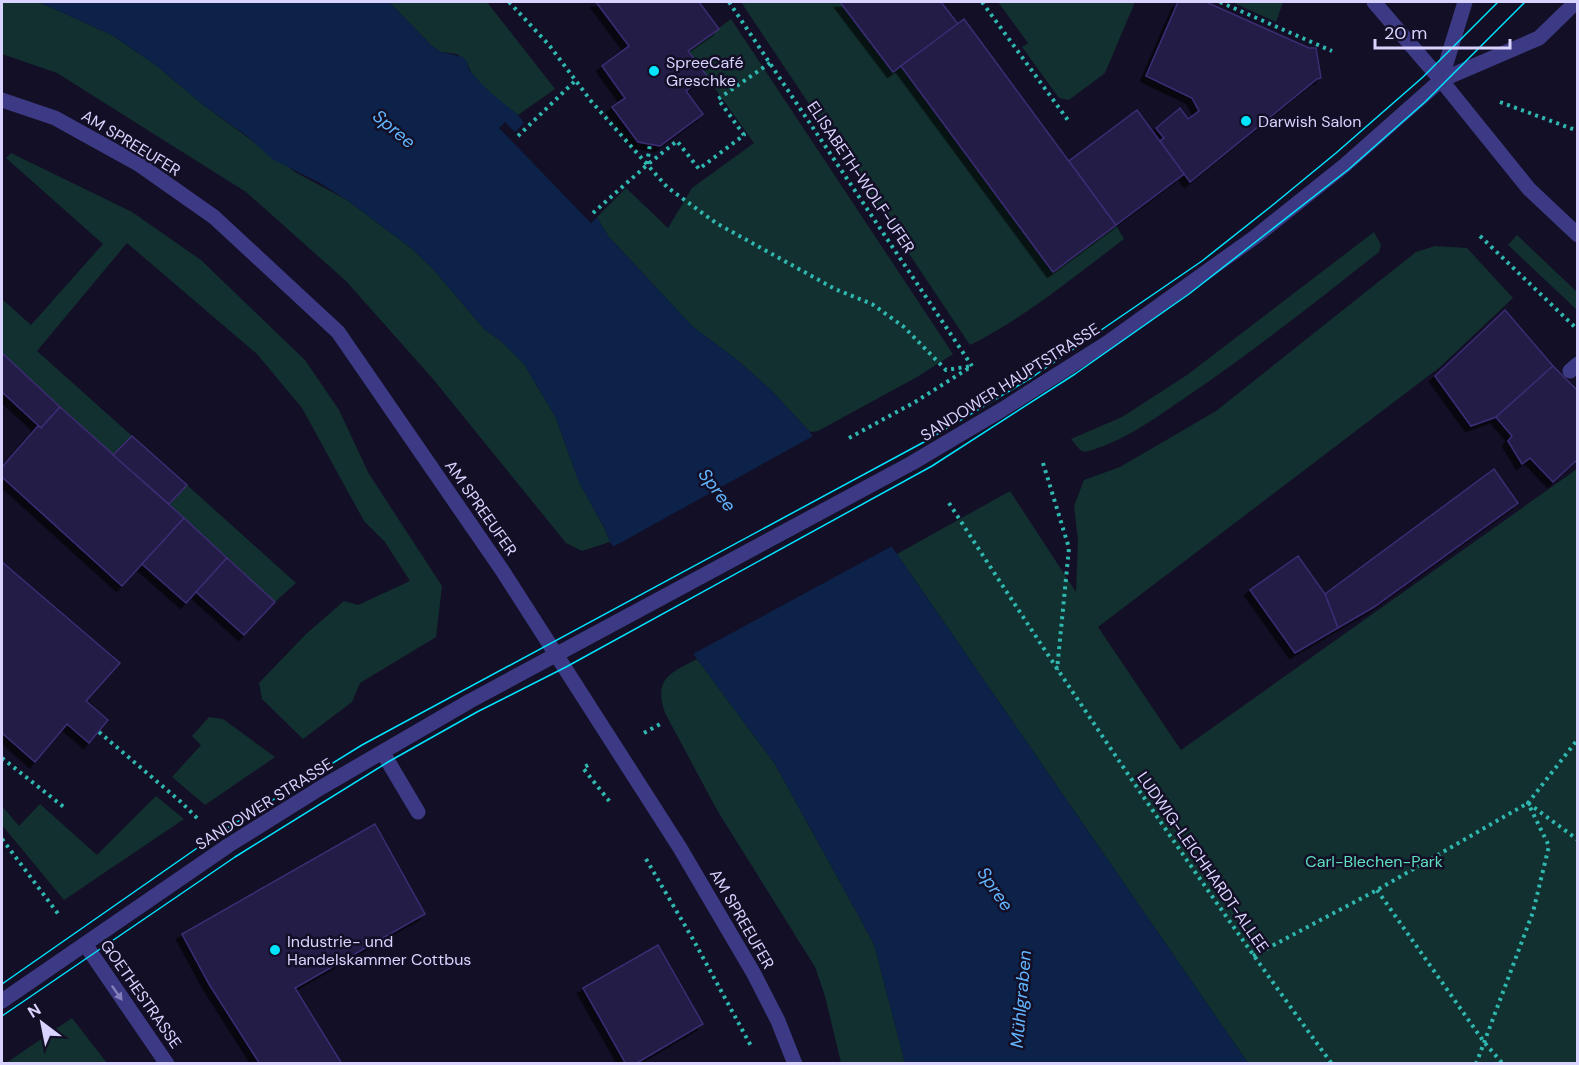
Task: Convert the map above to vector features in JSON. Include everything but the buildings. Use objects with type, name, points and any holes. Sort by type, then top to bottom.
[{"type":"street","points":[[1374,2],[1441,80],[1529,189],[1578,235]]},
{"type":"street","points":[[1441,80],[1465,2]]},
{"type":"street","name":"SANDOWER HAUPTSTRASSE","points":[[558,656],[1003,410],[1107,343],[1255,237],[1345,165],[1441,80],[1539,38],[1576,2]]},
{"type":"street","name":"AM SPREEUFER","points":[[2,100],[55,118],[140,165],[214,218],[338,332],[502,570],[680,848],[754,974],[778,1021],[795,1064]]},
{"type":"street","name":"SANDOWER STRASSE","points":[[2,1001],[229,845],[322,787],[470,701],[558,656]]},
{"type":"street","points":[[383,753],[418,812]]},
{"type":"street","name":"GOETHESTRASSE","points":[[85,944],[167,1064]]},
{"type":"path","points":[[509,2],[549,45],[667,187],[716,223],[835,289],[872,304],[904,327],[946,370],[972,366]]},
{"type":"path","name":"ELISABETH-WOLF-UFER","points":[[729,2],[972,366]]},
{"type":"path","points":[[982,2],[1070,123]]},
{"type":"path","points":[[1220,2],[1332,51]]},
{"type":"path","points":[[593,213],[677,141],[699,169],[744,135],[718,99],[770,63]]},
{"type":"path","points":[[518,136],[576,80]]},
{"type":"path","points":[[1494,99],[1578,131]]},
{"type":"path","points":[[647,165],[650,144]]},
{"type":"path","points":[[1480,236],[1578,330]]},
{"type":"path","points":[[849,438],[915,402],[972,366]]},
{"type":"path","points":[[1043,463],[1069,548],[1057,671]]},
{"type":"path","name":"LUDWIG-LEICHHARDT-ALLEE","points":[[950,503],[1057,671],[1253,956],[1332,1064]]},
{"type":"path","points":[[99,732],[194,813],[199,820]]},
{"type":"path","points":[[1253,956],[1377,890],[1528,803],[1578,739]]},
{"type":"path","points":[[2,758],[65,808]]},
{"type":"path","points":[[583,768],[615,808]]},
{"type":"path","points":[[1528,803],[1578,840]]},
{"type":"path","points":[[1476,1064],[1533,912],[1550,846],[1528,803]]},
{"type":"path","points":[[2,839],[59,915]]},
{"type":"path","points":[[644,855],[694,940],[752,1048]]},
{"type":"path","points":[[1377,890],[1484,1041],[1503,1064]]},
{"type":"green space","points":[[2,2],[39,2],[112,35],[157,66],[202,104],[295,172],[347,200],[411,248],[433,269],[484,329],[501,341],[524,364],[556,418],[579,482],[610,542],[582,551],[566,543],[433,379],[346,281],[246,192],[57,73],[2,54]]},
{"type":"green space","points":[[389,2],[487,2],[555,89],[518,115],[481,85],[467,62],[457,54],[441,52],[432,46]]},
{"type":"green space","points":[[741,2],[840,2],[893,71],[901,66],[1052,271],[1116,225],[1124,239],[1030,309],[970,345]]},
{"type":"green space","points":[[998,2],[1135,2],[1105,73],[1069,100],[1059,98],[1022,47],[1028,43]]},
{"type":"green space","points":[[1232,2],[1283,2],[1276,22]]},
{"type":"green space","points":[[731,19],[953,354],[917,377],[818,431],[810,432],[771,390],[736,359],[693,327],[608,236],[597,217],[626,188],[668,228],[692,188],[754,143],[688,51]]},
{"type":"green space","points":[[11,153],[132,212],[201,260],[305,360],[339,410],[369,474],[442,586],[436,637],[360,683],[352,702],[303,739],[262,699],[259,683],[306,634],[344,601],[358,605],[410,581],[385,542],[364,521],[302,408],[257,354],[127,243],[37,351],[132,436],[113,455],[2,353],[2,299],[31,325],[103,244],[6,158]]},
{"type":"green space","points":[[1374,232],[1381,245],[1379,252],[1262,343],[1165,412],[1140,428],[1099,448],[1085,452],[1080,450],[1071,439],[1122,417],[1187,375]]},
{"type":"green space","points":[[1517,235],[1577,292],[1577,310],[1508,245]]},
{"type":"green space","name":"Carl-Blechen-Park","points":[[1435,246],[1467,248],[1513,298],[1440,367],[1098,627],[1181,750],[1577,469],[1577,1063],[1248,1063],[897,554],[1010,491],[1076,592],[1078,540],[1074,506],[1084,480],[1120,467],[1216,411],[1416,252]]},
{"type":"green space","points":[[187,485],[296,583],[275,602],[169,504]]},
{"type":"green space","points":[[697,659],[775,764],[874,944],[905,1063],[841,1063],[825,996],[815,967],[717,810],[665,713],[661,692],[666,678]]},
{"type":"green space","points":[[209,717],[223,719],[275,757],[205,805],[172,777],[201,745],[192,736]]},
{"type":"green space","points":[[156,796],[184,819],[64,900],[2,825],[2,806],[19,826],[40,804],[97,855]]},
{"type":"green space","points":[[72,1018],[107,1063],[6,1063]]},
{"type":"water","points":[[39,2],[389,2],[432,46],[441,52],[463,57],[469,70],[481,83],[524,123],[515,132],[505,123],[500,128],[591,223],[597,217],[608,236],[693,327],[736,359],[771,390],[810,432],[897,554],[1248,1063],[905,1063],[874,944],[775,764],[610,542],[579,482],[556,418],[524,364],[501,341],[484,329],[433,269],[411,248],[347,200],[320,183],[272,159],[247,136],[202,104],[157,66],[112,35]]},
{"type":"pier","points":[[505,122],[517,135],[504,128],[591,219],[595,215],[597,217],[591,223],[499,128]]},
{"type":"pier","points":[[815,435],[894,545],[691,655],[611,548]]},
{"type":"tram line","points":[[2,984],[213,837],[362,745],[924,442],[1031,378],[1202,261],[1274,204],[1423,77],[1498,2]]},
{"type":"tram line","points":[[2,1016],[235,857],[388,762],[932,466],[1075,374],[1189,294],[1349,169],[1425,102],[1525,2]]},
{"type":"place","name":"SpreeCafé Greschke","points":[[654,71]]},
{"type":"place","name":"Darwish Salon","points":[[1246,121]]},
{"type":"place","name":"Industrie- und Handelskammer Cottbus","points":[[275,950]]},
{"type":"water label","name":"Spree","points":[[394,129]]},
{"type":"water label","name":"Spree","points":[[717,490]]},
{"type":"water label","name":"Spree","points":[[995,889]]},
{"type":"water label","name":"Mühlgraben","points":[[1021,999]]}]
